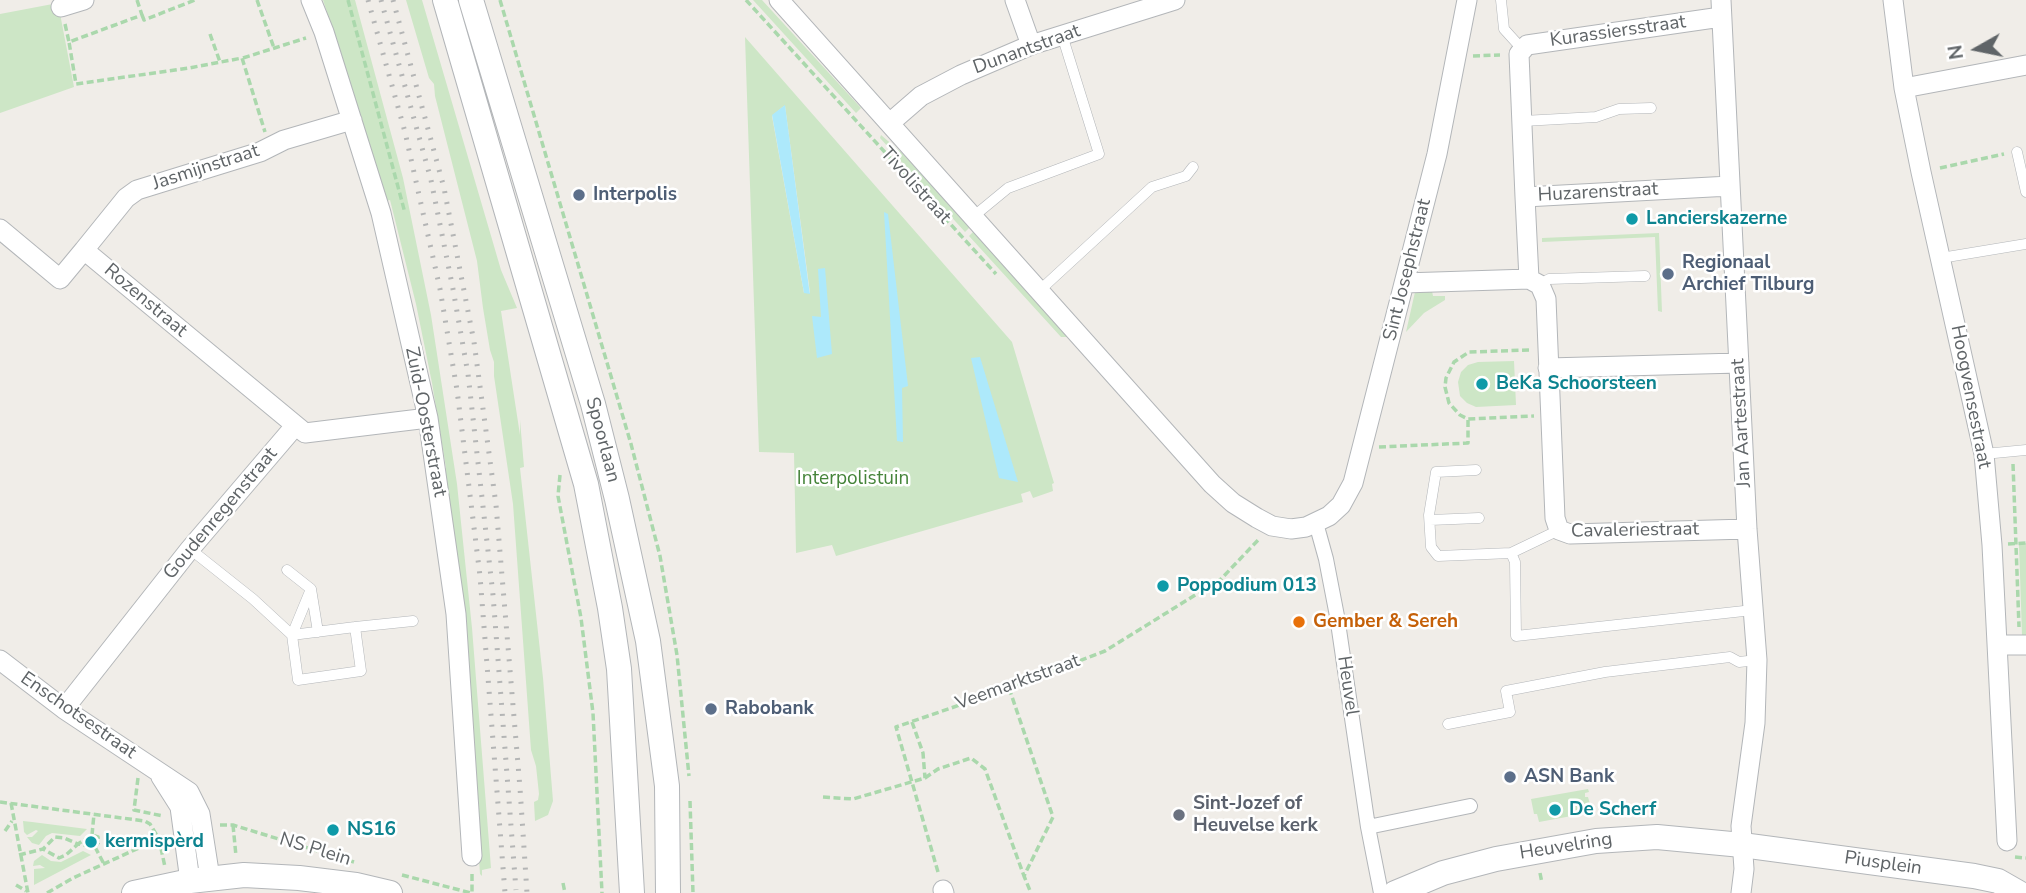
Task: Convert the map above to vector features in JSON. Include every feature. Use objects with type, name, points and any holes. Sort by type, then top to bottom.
[{"type":"street","points":[[61,7],[84,0]]},
{"type":"street","name":"Zuid-Oosterstraat","points":[[312,0],[381,213],[428,418],[456,614],[472,856]]},
{"type":"street","name":"Spoorlaan","points":[[445,0],[586,485],[608,594],[620,681],[632,893]]},
{"type":"street","name":"Spoorlaan","points":[[471,0],[593,404],[617,499],[648,641],[667,786],[668,893]]},
{"type":"street","name":"Tivolistraat","points":[[779,0],[891,122],[1212,484],[1233,503],[1272,526]]},
{"type":"street","points":[[1015,0],[1031,45]]},
{"type":"street","name":"Dunantstraat","points":[[891,122],[921,96],[961,75],[1031,45],[1175,0]]},
{"type":"street","name":"Sint Josephstraat","points":[[1316,523],[1329,516],[1347,496],[1363,448],[1437,154],[1467,0]]},
{"type":"street","name":"Hoogvensestraat","points":[[1893,0],[1905,88],[1921,172],[1984,454],[1998,645],[2000,741],[2007,841]]},
{"type":"street","name":"Kurassiersstraat","points":[[1521,52],[1527,45],[1721,8]]},
{"type":"street","name":"Jan Aartestraat","points":[[1721,8],[1757,660],[1755,723],[1741,826],[1744,869],[1741,893]]},
{"type":"street","name":"Huzarenstraat","points":[[1521,52],[1525,197],[1730,186]]},
{"type":"street","points":[[1905,88],[2026,65]]},
{"type":"street","name":"Jasmijnstraat","points":[[84,250],[125,198],[137,190],[352,120]]},
{"type":"street","points":[[495,171],[521,163]]},
{"type":"street","name":"Cavaleriestraat","points":[[1525,197],[1535,282],[1546,299],[1555,518],[1559,530],[1570,534],[1748,528]]},
{"type":"street","name":"Rozenstraat","points":[[0,229],[60,279],[84,250],[295,426]]},
{"type":"street","points":[[1404,283],[1535,282]]},
{"type":"street","points":[[1548,359],[1739,363]]},
{"type":"street","points":[[295,426],[305,433],[428,418]]},
{"type":"street","name":"Goudenregenstraat","points":[[64,709],[190,549],[295,426]]},
{"type":"street","points":[[1272,526],[1291,529],[1316,523]]},
{"type":"street","name":"Heuvel","points":[[1316,523],[1337,616],[1368,827],[1381,893]]},
{"type":"street","points":[[1998,645],[2023,645]]},
{"type":"street","name":"Enschotsestraat","points":[[0,660],[64,709],[189,792],[198,807],[203,827],[200,879]]},
{"type":"street","name":"Enschotsestraat","points":[[156,771],[180,807],[183,830],[200,879]]},
{"type":"street","points":[[1368,827],[1470,806]]},
{"type":"street","name":"Heuvelring","points":[[1395,893],[1464,866],[1596,841],[1657,837],[1742,845]]},
{"type":"street","name":"Piusplein","points":[[1742,845],[1974,876],[1998,881],[2020,893]]},
{"type":"street","name":"NS Plein","points":[[134,893],[200,879],[244,876],[299,878],[356,885],[394,883]]},
{"type":"lane","points":[[1501,0],[1504,29],[1521,52]]},
{"type":"lane","points":[[974,216],[1008,188],[1099,154],[1062,35]]},
{"type":"lane","points":[[1523,121],[1596,117],[1619,109],[1651,108]]},
{"type":"lane","points":[[2017,152],[2026,192]]},
{"type":"lane","points":[[1040,291],[1152,187],[1186,176],[1193,167]]},
{"type":"lane","points":[[1941,258],[2026,244]]},
{"type":"lane","points":[[1535,282],[1549,279],[1646,276]]},
{"type":"lane","points":[[1984,454],[2026,450]]},
{"type":"lane","points":[[1476,470],[1436,472],[1430,520],[1431,547],[1438,556],[1511,553],[1559,530]]},
{"type":"lane","points":[[1430,520],[1479,518]]},
{"type":"lane","points":[[190,549],[253,599],[292,635],[413,621]]},
{"type":"lane","points":[[1511,553],[1515,562],[1517,636],[1753,610]]},
{"type":"lane","points":[[287,570],[311,589],[318,632]]},
{"type":"lane","points":[[311,589],[292,635],[298,680],[362,671],[355,627]]},
{"type":"lane","points":[[1448,724],[1510,712],[1506,691],[1632,669],[1730,657],[1739,662],[1757,660]]},
{"type":"path","points":[[137,0],[144,20],[195,0]]},
{"type":"path","points":[[257,0],[274,48]]},
{"type":"path","points":[[348,0],[405,213]]},
{"type":"path","name":"Tivolistraat","points":[[746,0],[1002,280]]},
{"type":"path","points":[[142,15],[69,43],[76,84],[242,58],[324,32]]},
{"type":"path","points":[[210,34],[220,62]]},
{"type":"path","points":[[1457,57],[1521,52]]},
{"type":"path","points":[[242,58],[270,147]]},
{"type":"path","points":[[1921,172],[2017,152]]},
{"type":"path","points":[[1548,359],[1469,352],[1454,362],[1446,378],[1446,395],[1454,410],[1468,419],[1550,415]]},
{"type":"path","points":[[1363,448],[1468,443],[1468,419]]},
{"type":"path","points":[[2012,451],[2023,645]]},
{"type":"path","points":[[562,466],[558,496],[580,618],[593,713],[602,893]]},
{"type":"path","name":"Veemarktstraat","points":[[912,722],[1105,651],[1221,579],[1272,526]]},
{"type":"path","points":[[1009,688],[1053,817],[1024,876]]},
{"type":"path","points":[[925,778],[923,753],[912,722],[896,727],[944,892]]},
{"type":"path","points":[[823,797],[853,799],[925,778],[938,769],[971,758],[985,769],[1031,893]]},
{"type":"path","points":[[0,802],[145,821],[150,824],[159,839]]},
{"type":"path","points":[[11,803],[27,892]]},
{"type":"path","points":[[92,835],[94,814]]},
{"type":"path","points":[[5,831],[13,820]]},
{"type":"path","name":"NS Plein","points":[[203,827],[233,825],[358,863]]},
{"type":"path","points":[[47,893],[104,864],[183,830]]},
{"type":"path","points":[[43,849],[59,858],[92,835]]},
{"type":"path","points":[[92,835],[98,837],[99,842],[95,847]]},
{"type":"path","points":[[19,855],[43,849],[55,837],[95,847]]},
{"type":"path","points":[[95,847],[104,864]]},
{"type":"path","name":"Heuvelring","points":[[1542,883],[1540,873],[1550,871]]},
{"type":"path","points":[[394,883],[471,893]]},
{"type":"path","points":[[563,883],[565,893]]},
{"type":"path","points":[[16,885],[27,892]]},
{"type":"green space","points":[[323,0],[355,0],[403,178],[431,315],[457,484],[472,628],[491,868],[482,870],[482,876],[443,469],[446,468],[432,383],[390,200],[382,202],[357,106]]},
{"type":"green space","points":[[406,0],[422,0],[501,270],[517,308],[501,311],[520,435],[520,420],[524,467],[520,468],[543,678],[553,801],[548,815],[535,821],[534,802],[538,800],[539,794],[531,750],[513,504],[494,362],[477,261],[434,84],[429,78]]},
{"type":"green space","points":[[753,0],[762,0],[861,108],[856,113]]},
{"type":"green space","points":[[58,3],[74,87],[0,113],[0,14]]},
{"type":"green space","name":"Interpolistuin","points":[[745,37],[1012,342],[1054,483],[1053,491],[1033,498],[1030,491],[1021,494],[1023,502],[836,556],[832,545],[796,553],[794,453],[759,452]],"holes":[[[785,106],[810,293],[804,293],[772,116]]]},
{"type":"green space","points":[[881,135],[902,153],[970,227],[965,232],[880,138]]},
{"type":"green space","points":[[974,231],[1069,337],[1061,337],[969,236]]},
{"type":"green space","points":[[1659,233],[1662,312],[1658,311],[1655,237],[1542,242],[1542,238]]},
{"type":"green space","points":[[1432,291],[1433,296],[1445,296],[1445,300],[1424,313],[1406,332],[1415,292]]},
{"type":"green space","points":[[1514,361],[1516,405],[1476,407],[1460,396],[1458,382],[1461,372],[1468,365],[1478,362]]},
{"type":"green space","points":[[2026,543],[2026,635],[2022,635],[2019,544]]},
{"type":"green space","points":[[1588,789],[1585,797],[1588,797],[1590,804],[1587,805],[1588,813],[1539,822],[1537,814],[1534,814],[1531,799]]},
{"type":"green space","points":[[23,821],[87,829],[80,836],[52,833],[39,845],[32,843],[27,837],[32,837],[38,831],[27,835]]},
{"type":"green space","points":[[83,851],[91,855],[34,885],[34,869],[45,868],[40,865],[33,866],[34,861],[42,855],[51,861],[61,862]]},
{"type":"water","points":[[785,105],[810,294],[804,293],[772,115]]},
{"type":"water","points":[[884,212],[888,214],[908,386],[902,388],[903,442],[897,441]]},
{"type":"water","points":[[825,268],[832,354],[817,358],[812,316],[821,317],[818,269]]},
{"type":"water","points":[[980,357],[1018,482],[999,478],[971,358]]},
{"type":"railway","points":[[368,0],[405,132],[440,289],[457,390],[480,576],[505,893]]},
{"type":"railway","points":[[381,0],[431,180],[468,374],[493,595],[516,890]]},
{"type":"railway","points":[[393,0],[444,188],[474,342],[496,505],[527,893]]},
{"type":"place","name":"Interpolis","points":[[579,195]]},
{"type":"place","name":"Lancierskazerne","points":[[1632,219]]},
{"type":"place","name":"Regionaal Archief Tilburg","points":[[1668,274]]},
{"type":"place","name":"BeKa Schoorsteen","points":[[1482,384]]},
{"type":"place","name":"Poppodium 013","points":[[1163,586]]},
{"type":"place","name":"Gember & Sereh","points":[[1299,622]]},
{"type":"place","name":"Rabobank","points":[[711,709]]},
{"type":"place","name":"ASN Bank","points":[[1510,777]]},
{"type":"place","name":"De Scherf","points":[[1555,810]]},
{"type":"place","name":"Sint-Jozef of Heuvelse kerk","points":[[1179,815]]},
{"type":"place","name":"NS16","points":[[333,830]]},
{"type":"place","name":"kermispèrd","points":[[91,842]]}]
